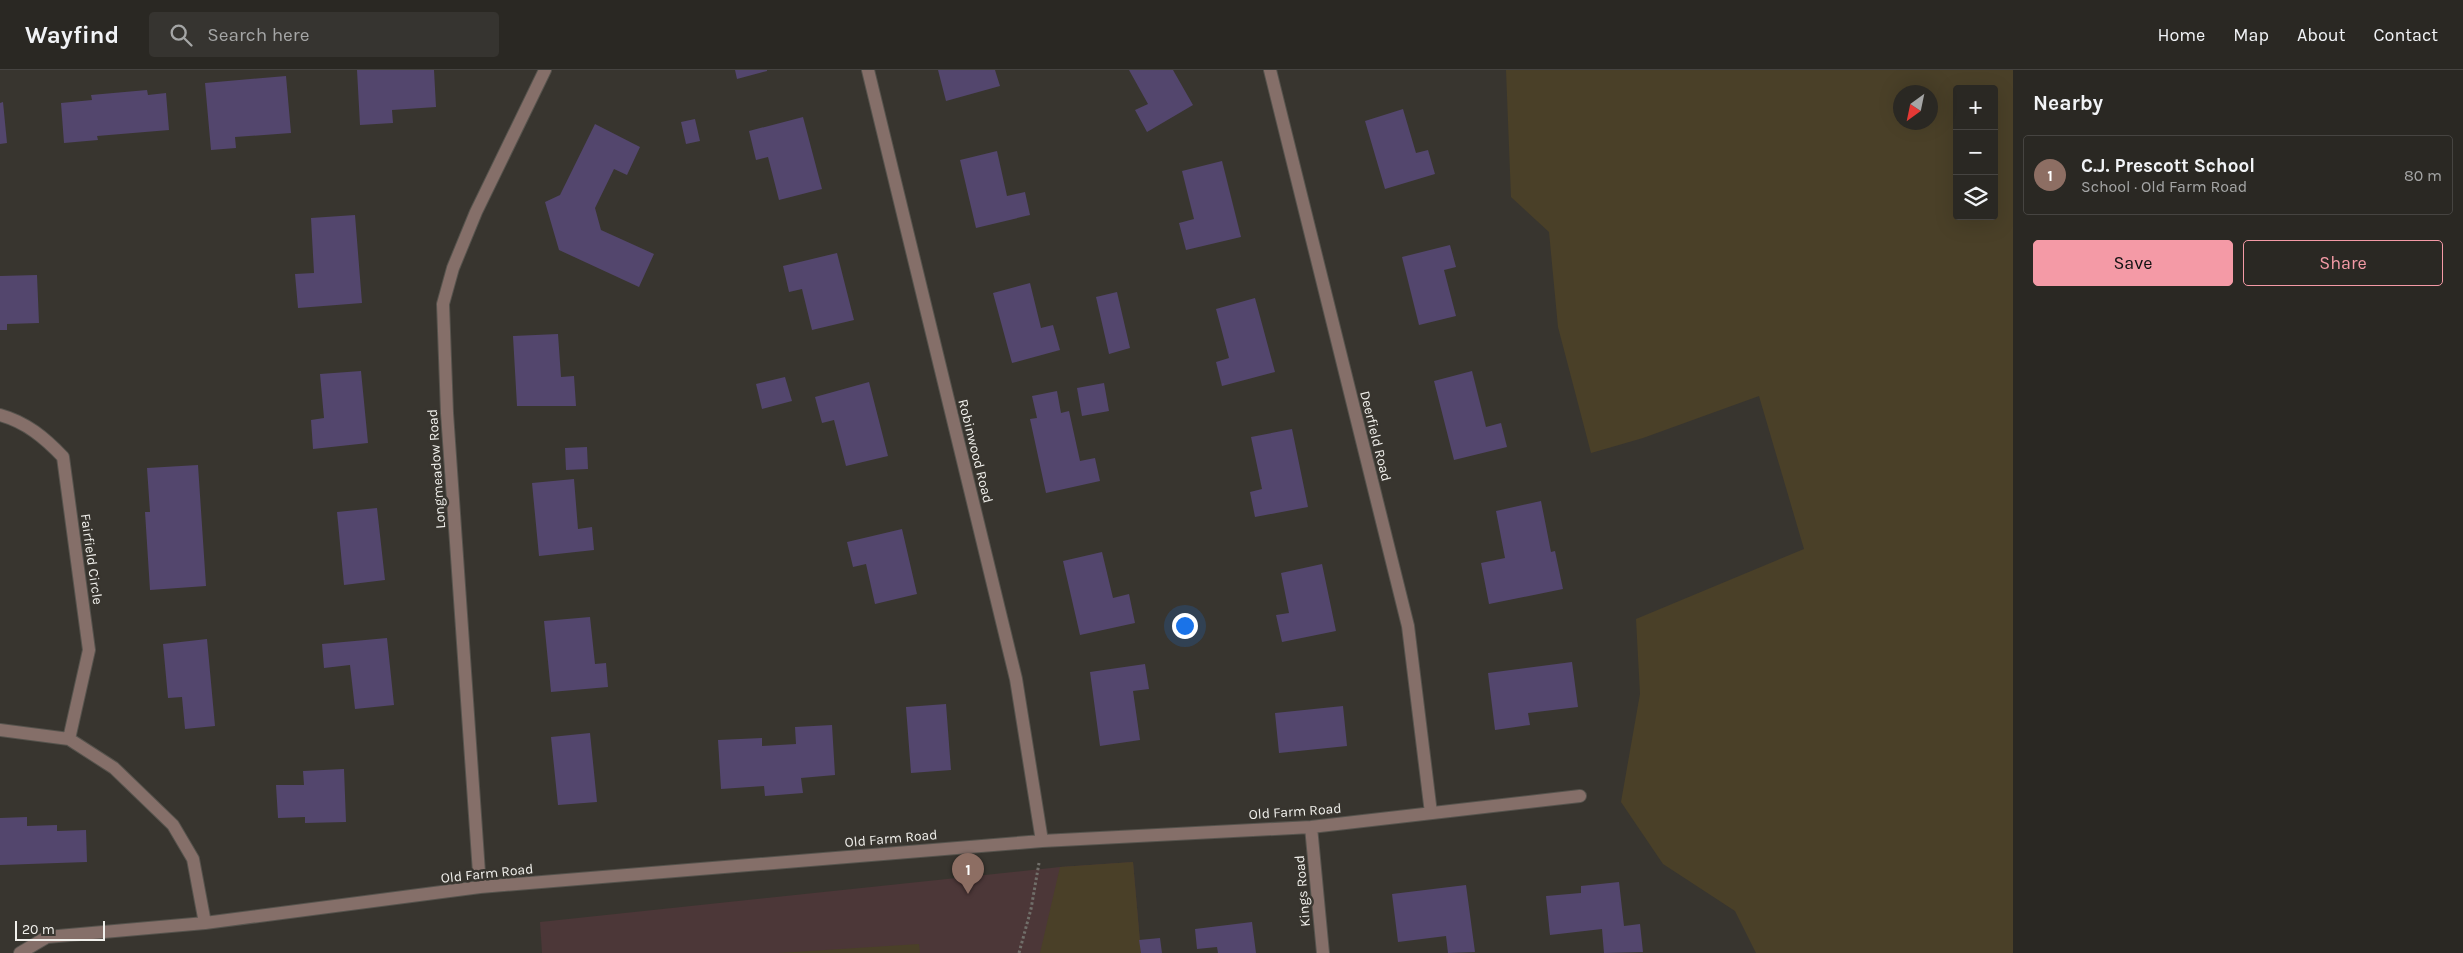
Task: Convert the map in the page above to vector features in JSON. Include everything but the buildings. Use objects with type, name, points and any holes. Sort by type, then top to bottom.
[{"type":"street","name":"Longmeadow Road","points":[[480,887],[447,413],[443,304],[453,268],[476,212],[545,70]]},
{"type":"street","name":"Robinwood Road","points":[[868,70],[1016,679],[1042,841]]},
{"type":"street","name":"Deerfield Road","points":[[1270,70],[1408,626],[1431,813]]},
{"type":"street","name":"Fairfield Circle","points":[[0,415],[12,418],[44,437],[63,457],[89,650],[69,739]]},
{"type":"street","points":[[0,730],[69,739],[114,768],[173,825],[193,859],[205,923]]},
{"type":"street","name":"Old Farm Road","points":[[20,953],[47,937],[205,923],[480,887],[1042,841],[1311,827],[1580,796]]},
{"type":"street","name":"Kings Road","points":[[1311,827],[1322,953]]},
{"type":"path","points":[[1019,953],[1031,909],[1042,841]]},
{"type":"shaded area","points":[[1506,70],[2013,70],[2013,953],[1756,953],[1735,911],[1663,864],[1621,802],[1640,694],[1636,619],[1804,549],[1759,396],[1643,438],[1591,453],[1558,327],[1549,232],[1511,197]]},
{"type":"shaded area","points":[[1133,862],[1141,953],[542,953],[540,922],[1060,867]]},
{"type":"shaded area","points":[[1133,862],[1141,953],[1040,953],[1060,867]]},
{"type":"shaded area","points":[[919,944],[920,953],[778,953]]},
{"type":"place","name":"C.J. Prescott School","points":[[968,894]]}]
